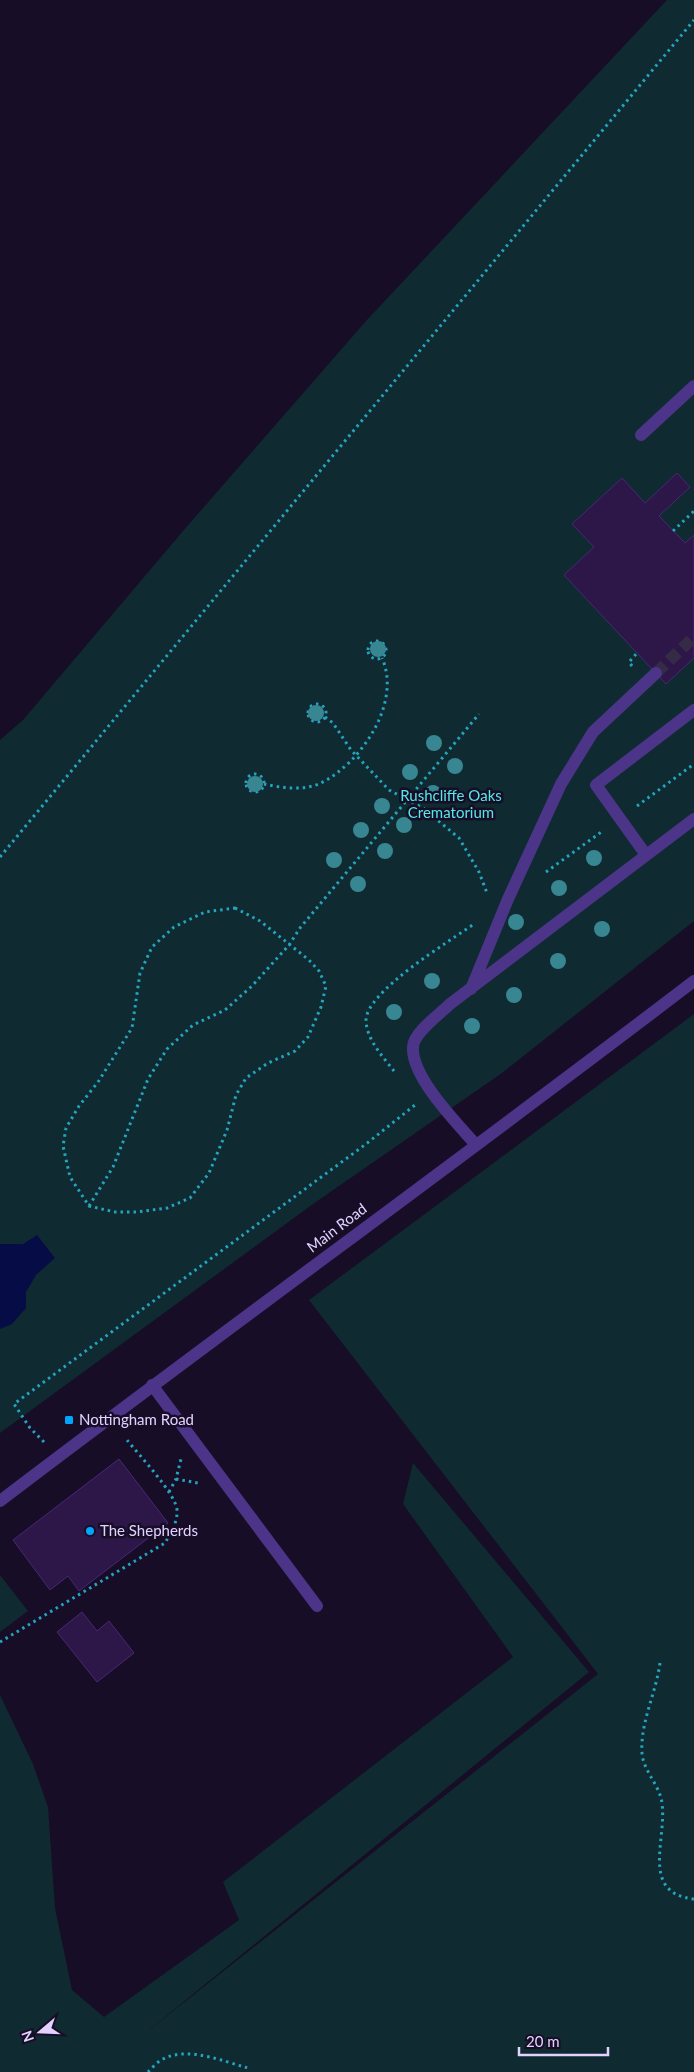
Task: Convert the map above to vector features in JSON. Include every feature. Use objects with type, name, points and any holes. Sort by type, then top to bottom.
[{"type":"street","points":[[641,435],[694,386]]},
{"type":"street","points":[[471,989],[508,899],[561,784],[593,732],[656,673]]},
{"type":"street","points":[[646,855],[596,785],[694,710]]},
{"type":"street","points":[[476,1145],[430,1091],[417,1066],[412,1046],[419,1033],[450,1004],[694,819]]},
{"type":"street","name":"Main Road","points":[[0,1501],[152,1385],[694,981]]},
{"type":"street","points":[[152,1385],[317,1606]]},
{"type":"path","points":[[0,857],[694,20]]},
{"type":"path","points":[[673,531],[694,511]]},
{"type":"path","points":[[376,641],[386,646],[387,651],[382,658],[374,658],[369,654],[370,644],[376,641]]},
{"type":"path","points":[[264,784],[277,787],[301,788],[320,784],[338,773],[357,756],[369,740],[381,714],[387,691],[385,664],[382,658]]},
{"type":"path","points":[[315,704],[321,705],[325,709],[325,717],[318,723],[313,722],[309,718],[308,712],[310,707],[315,704]]},
{"type":"path","points":[[89,1206],[113,1166],[148,1079],[167,1049],[193,1025],[225,1010],[252,986],[289,945],[300,928],[479,714]]},
{"type":"path","points":[[325,717],[333,723],[357,756],[389,790],[423,808],[460,838],[478,872],[493,910],[508,899]]},
{"type":"path","points":[[540,876],[694,764]]},
{"type":"path","points":[[253,774],[259,775],[263,779],[264,784],[261,790],[250,792],[246,788],[245,782],[253,774]]},
{"type":"path","points":[[235,908],[260,921],[289,945],[320,971],[326,986],[321,1007],[308,1037],[294,1051],[268,1063],[246,1078],[236,1095],[227,1130],[209,1173],[190,1198],[167,1208],[138,1212],[115,1212],[89,1206],[70,1177],[63,1146],[66,1128],[132,1028],[140,973],[152,947],[174,927],[205,912],[235,908]]},
{"type":"path","points":[[396,1073],[373,1044],[366,1021],[371,1004],[389,984],[477,921]]},
{"type":"path","points":[[18,1411],[14,1404],[366,1144],[418,1103]]},
{"type":"path","points":[[169,1492],[176,1479],[187,1434]]},
{"type":"path","points":[[0,1642],[165,1543],[173,1528],[178,1510],[169,1492],[127,1440]]},
{"type":"path","points":[[660,1663],[645,1729],[642,1753],[661,1798],[662,1820],[659,1871],[666,1886],[677,1896],[694,1898]]},
{"type":"path","points":[[148,2072],[162,2059],[178,2054],[194,2054],[248,2068]]},
{"type":"green space","name":"Rushcliffe Oaks Crematorium","points":[[667,0],[694,0],[694,921],[502,1073],[313,1204],[0,1433],[0,740],[23,720],[183,531],[366,321]]},
{"type":"green space","points":[[694,1014],[694,2072],[0,2072],[0,1695],[33,1764],[48,1807],[55,1908],[72,1990],[104,2017],[239,1920],[223,1882],[513,1657],[403,1504],[413,1463],[589,1672],[143,2035],[598,1674],[309,1300]]},
{"type":"green space","points":[[0,1575],[28,1611],[0,1632]]},
{"type":"shaded area","points":[[37,1235],[55,1258],[36,1275],[26,1292],[26,1308],[12,1324],[0,1329],[0,1244],[23,1244]]},
{"type":"building","points":[[677,473],[690,487],[659,516],[685,543],[694,535],[694,658],[666,684],[564,575],[594,547],[572,524],[622,478],[645,503]]},
{"type":"building","name":"The Shepherds","points":[[119,1459],[168,1523],[79,1591],[68,1576],[50,1590],[13,1540]]},
{"type":"building","points":[[82,1612],[97,1631],[109,1621],[134,1653],[97,1682],[57,1632]]},
{"type":"tunnel","points":[[656,673],[694,637]]},
{"type":"place","name":"Nottingham Road","points":[[69,1420]]},
{"type":"place","name":"The Shepherds","points":[[90,1531]]}]
